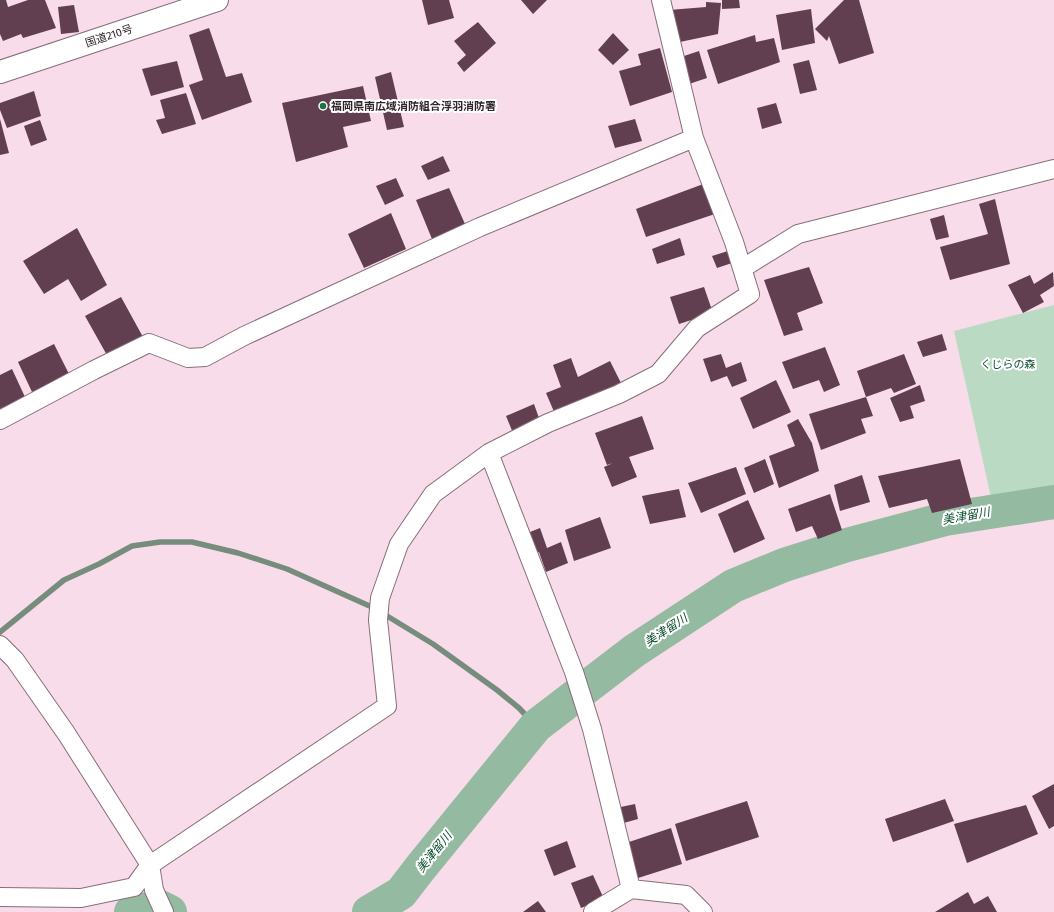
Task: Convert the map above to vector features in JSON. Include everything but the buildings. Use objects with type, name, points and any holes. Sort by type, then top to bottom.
[{"type":"highway","name":"国道210号","points":[[1,69],[218,0]]},
{"type":"street","points":[[0,897],[81,898],[134,887],[150,865],[387,706],[379,612],[380,598],[398,544],[433,494],[489,452],[548,423],[619,394],[658,374],[696,328],[750,294],[734,242],[694,138],[661,0]]},
{"type":"street","points":[[0,420],[94,370],[149,343],[188,358],[205,357],[244,336],[480,227],[694,138]]},
{"type":"street","points":[[743,268],[798,234],[1054,169]]},
{"type":"street","points":[[489,452],[574,672],[592,729],[631,889]]},
{"type":"street","points":[[0,645],[15,660],[66,733],[150,865],[154,890],[164,912]]},
{"type":"street","points":[[593,912],[631,889],[686,895],[703,912]]},
{"type":"green space","name":"くじらの森","points":[[1054,305],[1054,497],[992,502],[954,331]]},
{"type":"waterway","name":"美津留川","points":[[369,912],[401,893],[536,726],[634,651],[733,586],[784,565],[847,545],[945,519],[1054,502]]},
{"type":"waterway","points":[[0,632],[64,580],[99,564],[132,546],[160,542],[192,542],[238,553],[287,569],[374,608],[433,644],[497,690],[519,708],[536,726]]},
{"type":"waterway","name":"美津留川","points":[[131,912],[160,907],[170,912]]},
{"type":"place","name":"福岡県南広域消防組合浮羽消防署","points":[[323,106]]}]
